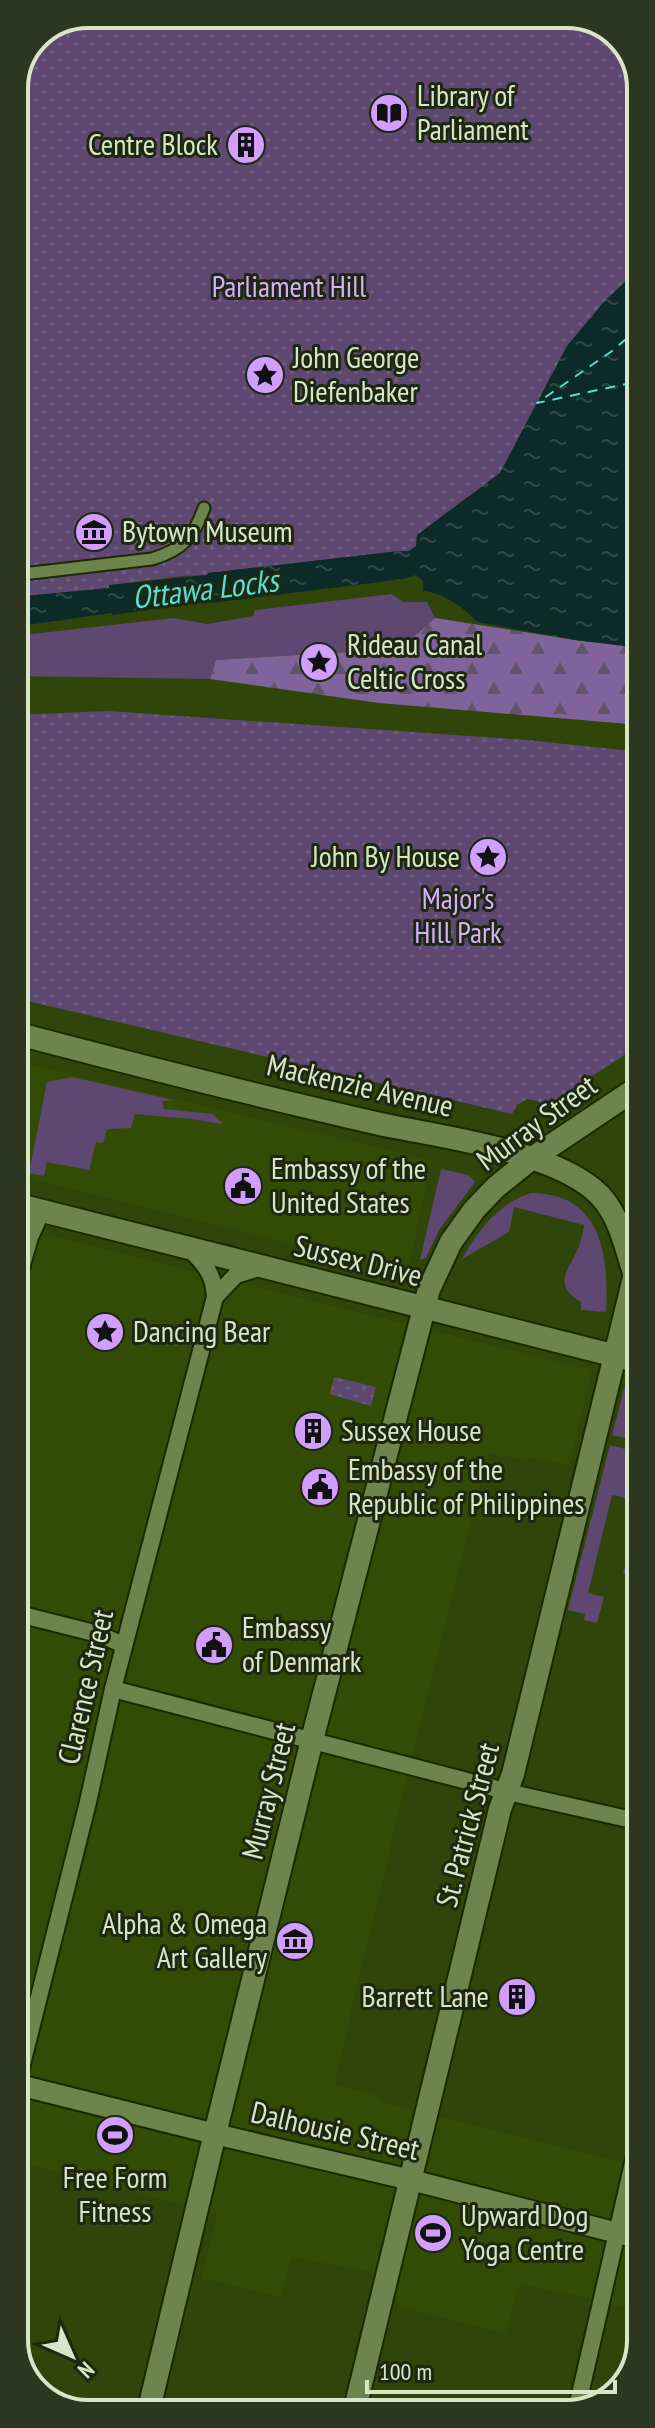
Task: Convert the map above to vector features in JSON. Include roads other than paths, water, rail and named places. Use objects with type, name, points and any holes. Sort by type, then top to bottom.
[{"type":"main road","name":"Mackenzie Avenue","points":[[28,1036],[531,1159],[568,1173],[596,1191],[616,1220],[627,1246]]},
{"type":"main road","name":"Murray Street","points":[[151,2400],[312,1740],[423,1309],[442,1260],[463,1224],[496,1187],[531,1159],[627,1095]]},
{"type":"main road","name":"Sussex Drive","points":[[28,1207],[627,1358]]},
{"type":"main road","name":"St. Patrick Street","points":[[357,2400],[500,1809],[627,1310]]},
{"type":"street","points":[[28,573],[164,556],[191,535],[204,508]]},
{"type":"street","points":[[28,1244],[42,1211]]},
{"type":"street","points":[[190,1249],[212,1276],[215,1297]]},
{"type":"street","points":[[215,1297],[236,1275],[262,1267]]},
{"type":"street","name":"Clarence Street","points":[[28,2039],[124,1645],[215,1297]]},
{"type":"street","points":[[28,1616],[98,1634],[124,1645]]},
{"type":"street","points":[[113,1689],[507,1791],[627,1819]]},
{"type":"street","name":"Dalhousie Street","points":[[28,2089],[411,2180],[627,2236]]},
{"type":"street","points":[[579,2399],[627,2187]]},
{"type":"water","name":"Ottawa Locks","points":[[627,280],[627,646],[477,622],[453,602],[423,591],[423,581],[416,575],[28,625],[28,596],[409,551],[416,546],[417,535],[500,473],[567,346]]},
{"type":"place","name":"Library of Parliament","points":[[389,113]]},
{"type":"place","name":"Centre Block","points":[[246,145]]},
{"type":"place","name":"John George Diefenbaker","points":[[265,375]]},
{"type":"place","name":"Bytown Museum","points":[[94,532]]},
{"type":"place","name":"Rideau Canal Celtic Cross","points":[[319,662]]},
{"type":"place","name":"John By House","points":[[488,857]]},
{"type":"place","name":"Embassy of the United States","points":[[243,1186]]},
{"type":"place","name":"Dancing Bear","points":[[105,1332]]},
{"type":"place","name":"Sussex House","points":[[313,1431]]},
{"type":"place","name":"Embassy of the Republic of Philippines","points":[[320,1487]]},
{"type":"place","name":"Embassy of Denmark","points":[[214,1645]]},
{"type":"place","name":"Alpha & Omega Art Gallery","points":[[295,1941]]},
{"type":"place","name":"Barrett Lane","points":[[517,1997]]},
{"type":"place","name":"Free Form Fitness","points":[[115,2135]]},
{"type":"place","name":"Upward Dog Yoga Centre","points":[[433,2233]]},
{"type":"park label","name":"Parliament Hill","points":[[289,287]]},
{"type":"park label","name":"Major's Hill Park","points":[[458,916]]}]
